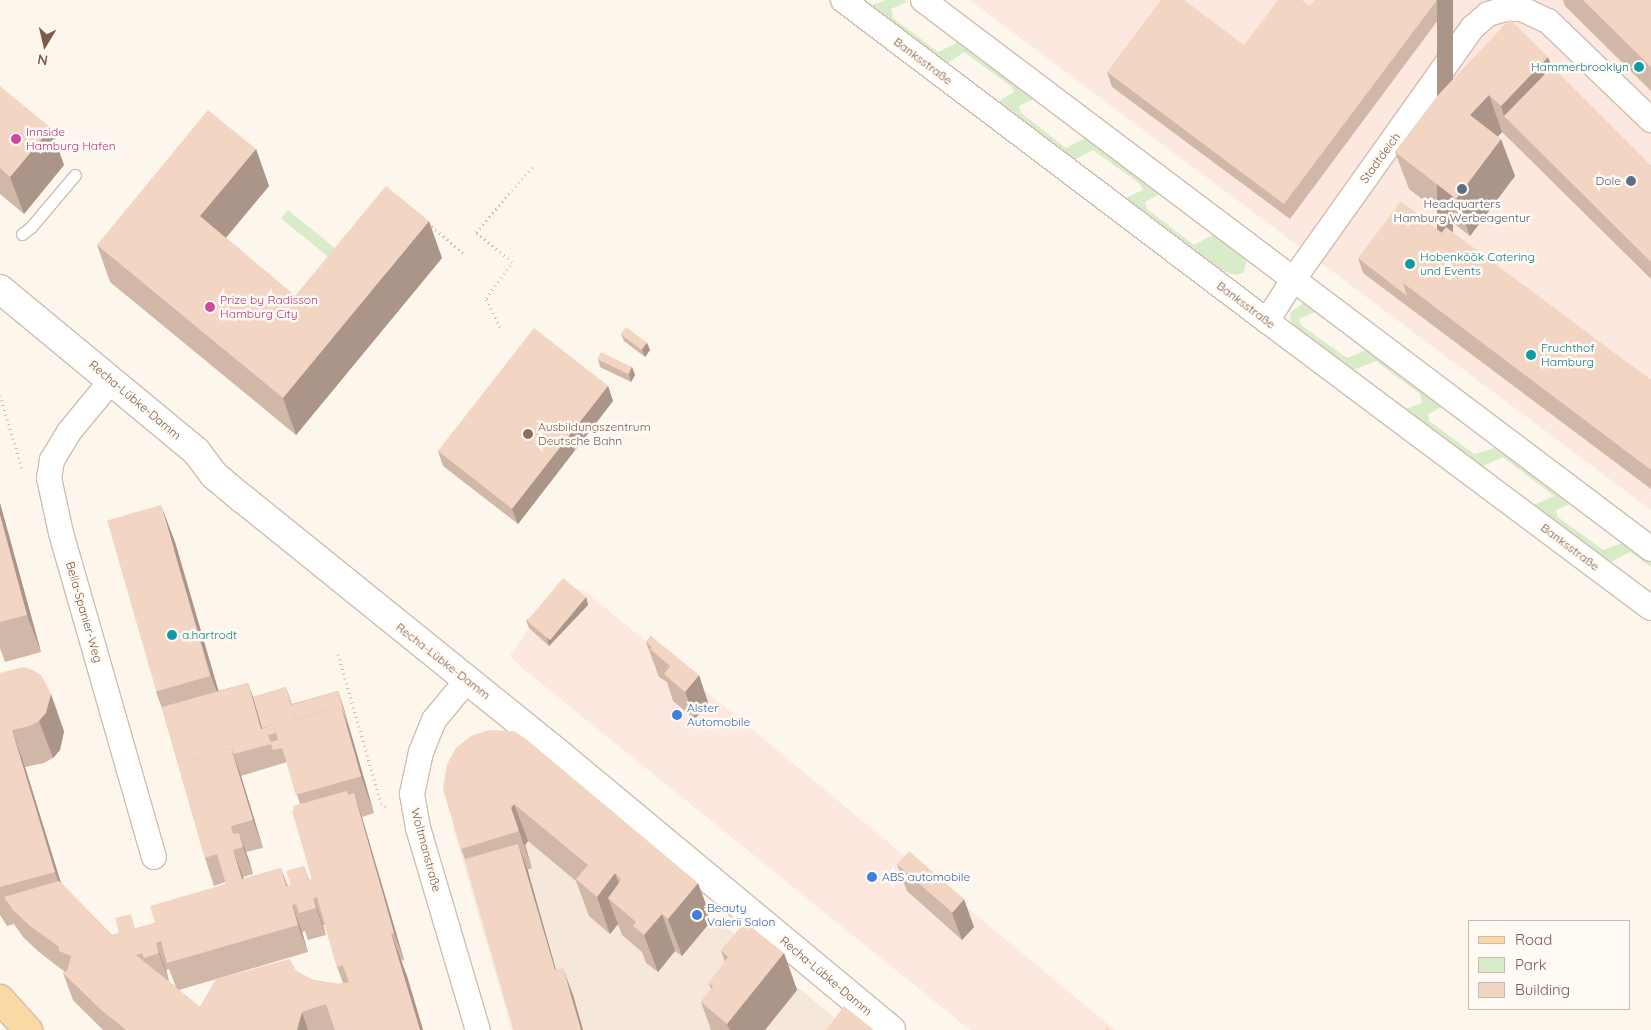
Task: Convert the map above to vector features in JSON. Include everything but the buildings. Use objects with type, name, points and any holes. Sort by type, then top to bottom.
[{"type":"main road","name":"Recha-Lübke-Damm","points":[[0,289],[196,451],[214,476],[467,680],[865,1014],[891,1030]]},
{"type":"main road","points":[[0,999],[28,1030]]},
{"type":"street","name":"Banksstraße","points":[[843,0],[1267,321],[1651,608]]},
{"type":"street","points":[[923,0],[1651,550]]},
{"type":"street","name":"Stadtdeich","points":[[1267,321],[1293,280],[1472,28],[1503,4],[1522,8],[1548,21],[1651,120]]},
{"type":"street","name":"Bella-Spanier-Weg","points":[[111,381],[69,432],[52,460],[49,478],[52,497],[154,857]]},
{"type":"street","name":"Woltmanstraße","points":[[467,680],[434,720],[421,752],[412,794],[418,828],[478,1030]]},
{"type":"lane","points":[[22,234],[31,227],[75,175]]},
{"type":"path","points":[[500,327],[486,298],[512,262],[476,232],[535,164]]},
{"type":"path","points":[[425,233],[432,226],[466,256]]},
{"type":"path","points":[[0,394],[25,478],[52,497]]},
{"type":"path","points":[[338,654],[381,803],[418,828]]},
{"type":"shaded area","points":[[970,0],[1651,0],[1651,510]]},
{"type":"shaded area","points":[[566,585],[585,591],[1115,1030],[970,1030],[522,668],[510,655],[529,628]]},
{"type":"shaded area","points":[[534,767],[849,1030],[512,1030],[453,827],[454,808]]},
{"type":"green space","points":[[887,0],[904,0],[907,2],[891,9],[893,18],[938,52],[959,42],[1034,99],[1019,106],[1021,113],[1066,148],[1087,137],[1162,193],[1145,202],[1147,209],[1194,245],[1214,234],[1242,255],[1246,262],[1244,272],[1237,275],[1214,266],[1123,199],[1143,190],[1139,183],[1093,150],[1074,160],[996,103],[1014,92],[1012,87],[964,52],[948,63],[869,6]]},
{"type":"green space","points":[[288,210],[358,267],[351,275],[281,219]]},
{"type":"green space","points":[[1302,304],[1310,304],[1317,311],[1299,319],[1301,325],[1347,358],[1369,349],[1445,405],[1428,414],[1429,421],[1474,454],[1499,447],[1573,503],[1556,510],[1558,517],[1603,550],[1625,542],[1651,561],[1651,567],[1630,552],[1611,562],[1534,505],[1554,496],[1503,457],[1480,467],[1405,409],[1422,403],[1420,394],[1376,361],[1353,370],[1293,325],[1290,318],[1291,312]]},
{"type":"place","name":"Hammerbrooklyn","points":[[1639,67]]},
{"type":"place","name":"Innside Hamburg Hafen","points":[[16,139]]},
{"type":"place","name":"Dole","points":[[1631,181]]},
{"type":"place","name":"Headquarters Hamburg Werbeagentur","points":[[1462,189]]},
{"type":"place","name":"Hobenköök Catering und Events","points":[[1410,264]]},
{"type":"place","name":"Prize by Radisson Hamburg City","points":[[210,307]]},
{"type":"place","name":"Fruchthof Hamburg","points":[[1531,355]]},
{"type":"place","name":"Ausbildungszentrum Deutsche Bahn","points":[[528,434]]},
{"type":"place","name":"a.hartrodt","points":[[172,635]]},
{"type":"place","name":"Alster Automobile","points":[[677,715]]},
{"type":"place","name":"ABS automobile","points":[[872,877]]},
{"type":"place","name":"Beauty Valerii Salon","points":[[697,915]]}]
